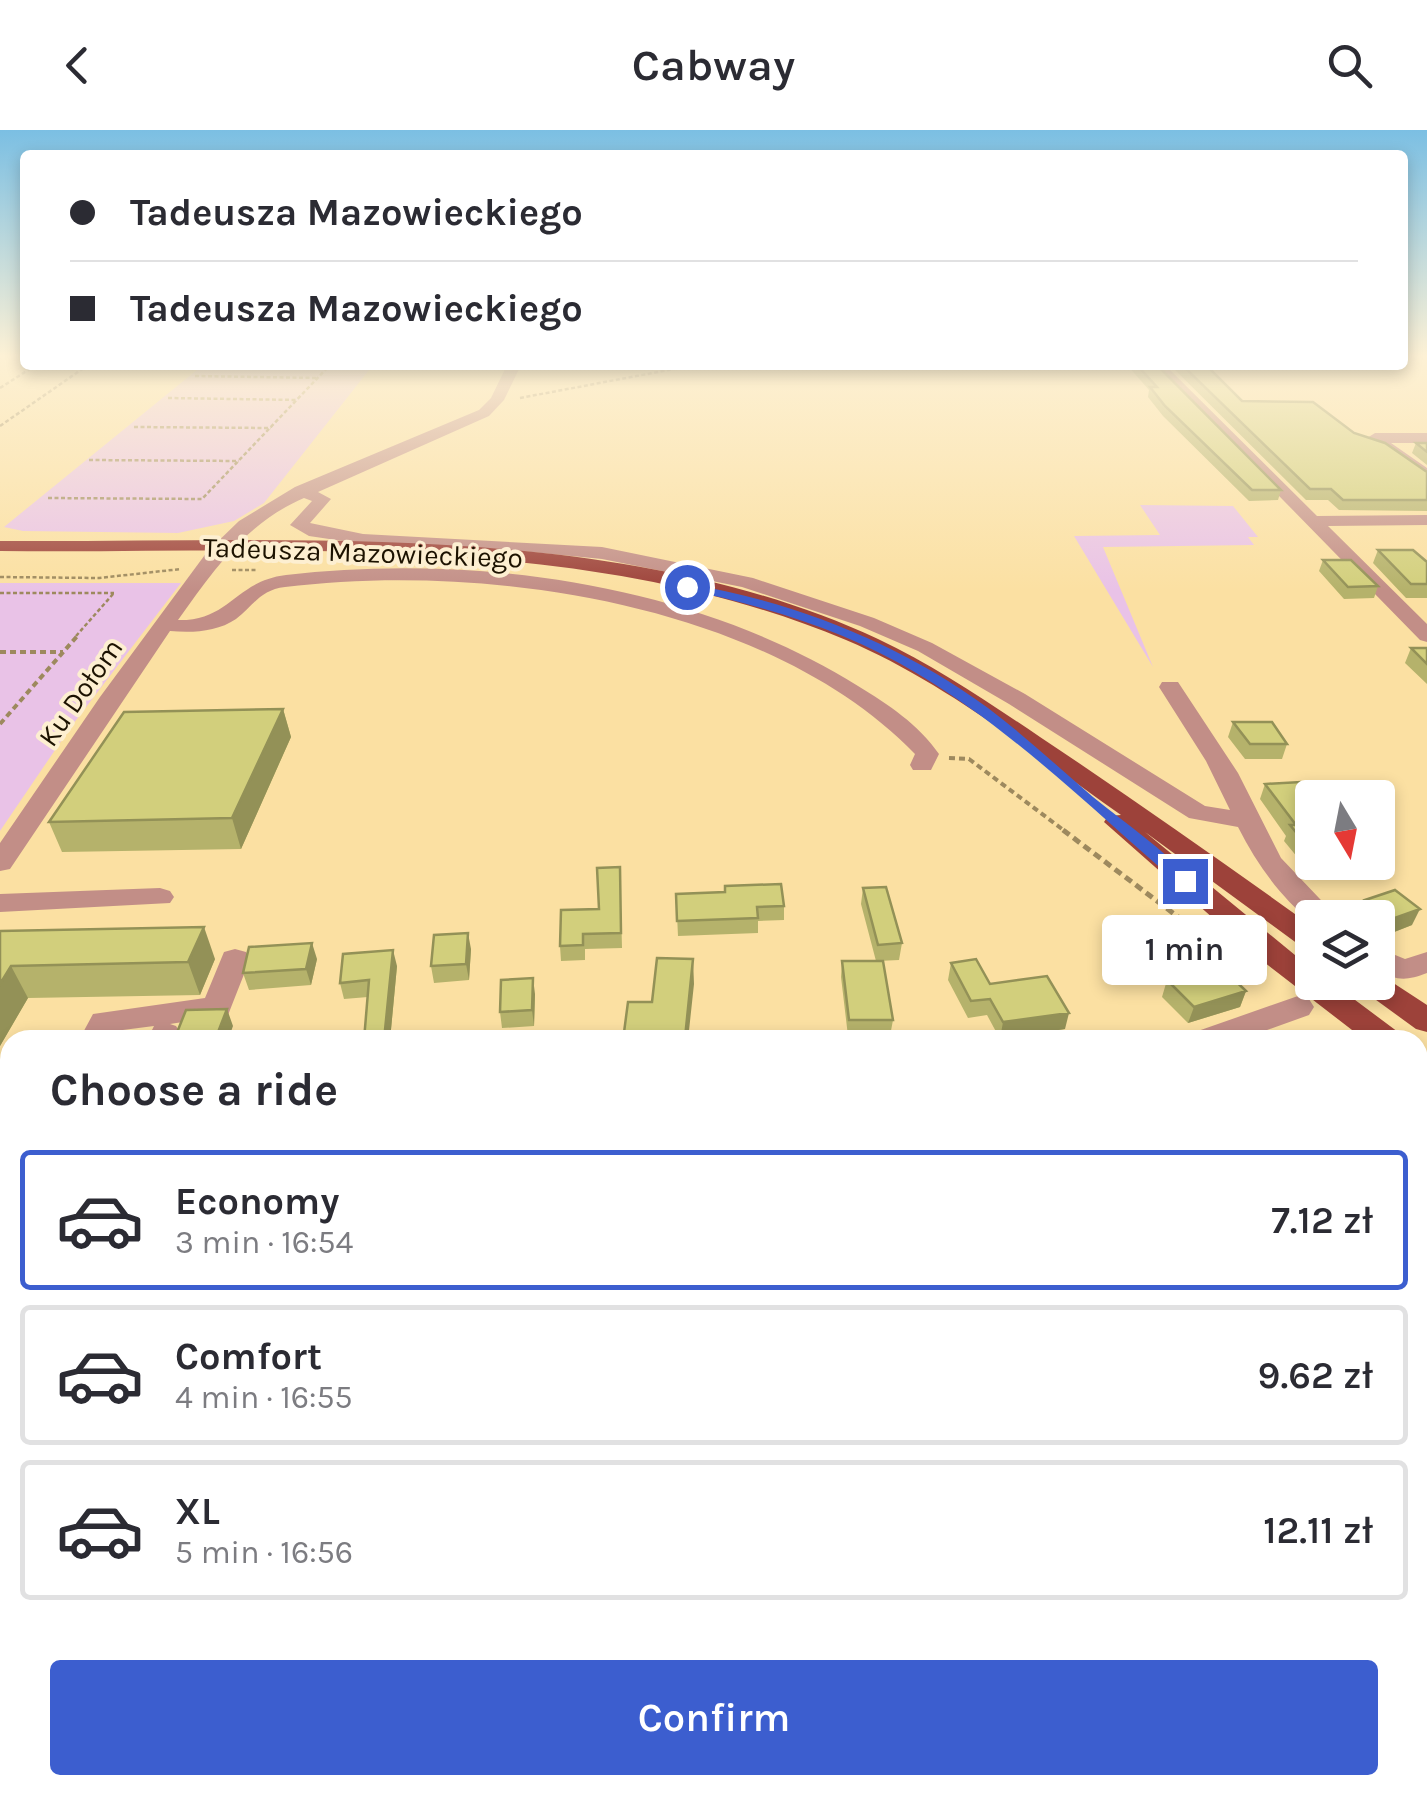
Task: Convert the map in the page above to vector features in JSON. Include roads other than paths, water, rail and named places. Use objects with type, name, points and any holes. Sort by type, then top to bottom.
[{"type":"main road","name":"Tadeusza Mazowieckiego","points":[[0,546],[224,558]]},
{"type":"main road","name":"Tadeusza Mazowieckiego","points":[[0,554],[493,562],[721,592],[852,635],[900,658],[984,711],[1295,928]]},
{"type":"main road","name":"Tadeusza Mazowieckiego","points":[[984,711],[1252,937],[1373,1030]]},
{"type":"main road","points":[[1395,999],[1427,1022]]},
{"type":"street","name":"Ku Dołom","points":[[0,863],[172,616],[274,506],[432,436]]},
{"type":"street","points":[[1227,436],[1312,522],[1417,615],[1427,636]]},
{"type":"street","points":[[1427,438],[1375,438],[1427,476]]},
{"type":"street","points":[[301,491],[323,499],[299,525],[315,532],[363,539],[500,544],[602,553],[746,582],[868,622],[966,669],[1198,814],[1246,820]]},
{"type":"street","points":[[1312,522],[1427,520]]},
{"type":"street","points":[[172,616],[206,625],[233,610],[249,591],[298,580],[392,575],[517,583],[641,606],[796,659],[878,708],[925,760]]},
{"type":"street","points":[[1170,687],[1231,784],[1266,860],[1302,900]]},
{"type":"street","points":[[0,903],[160,897]]},
{"type":"street","points":[[100,1030],[104,1022],[217,1007],[234,959]]},
{"type":"street","points":[[1234,1030],[1298,1007]]}]
